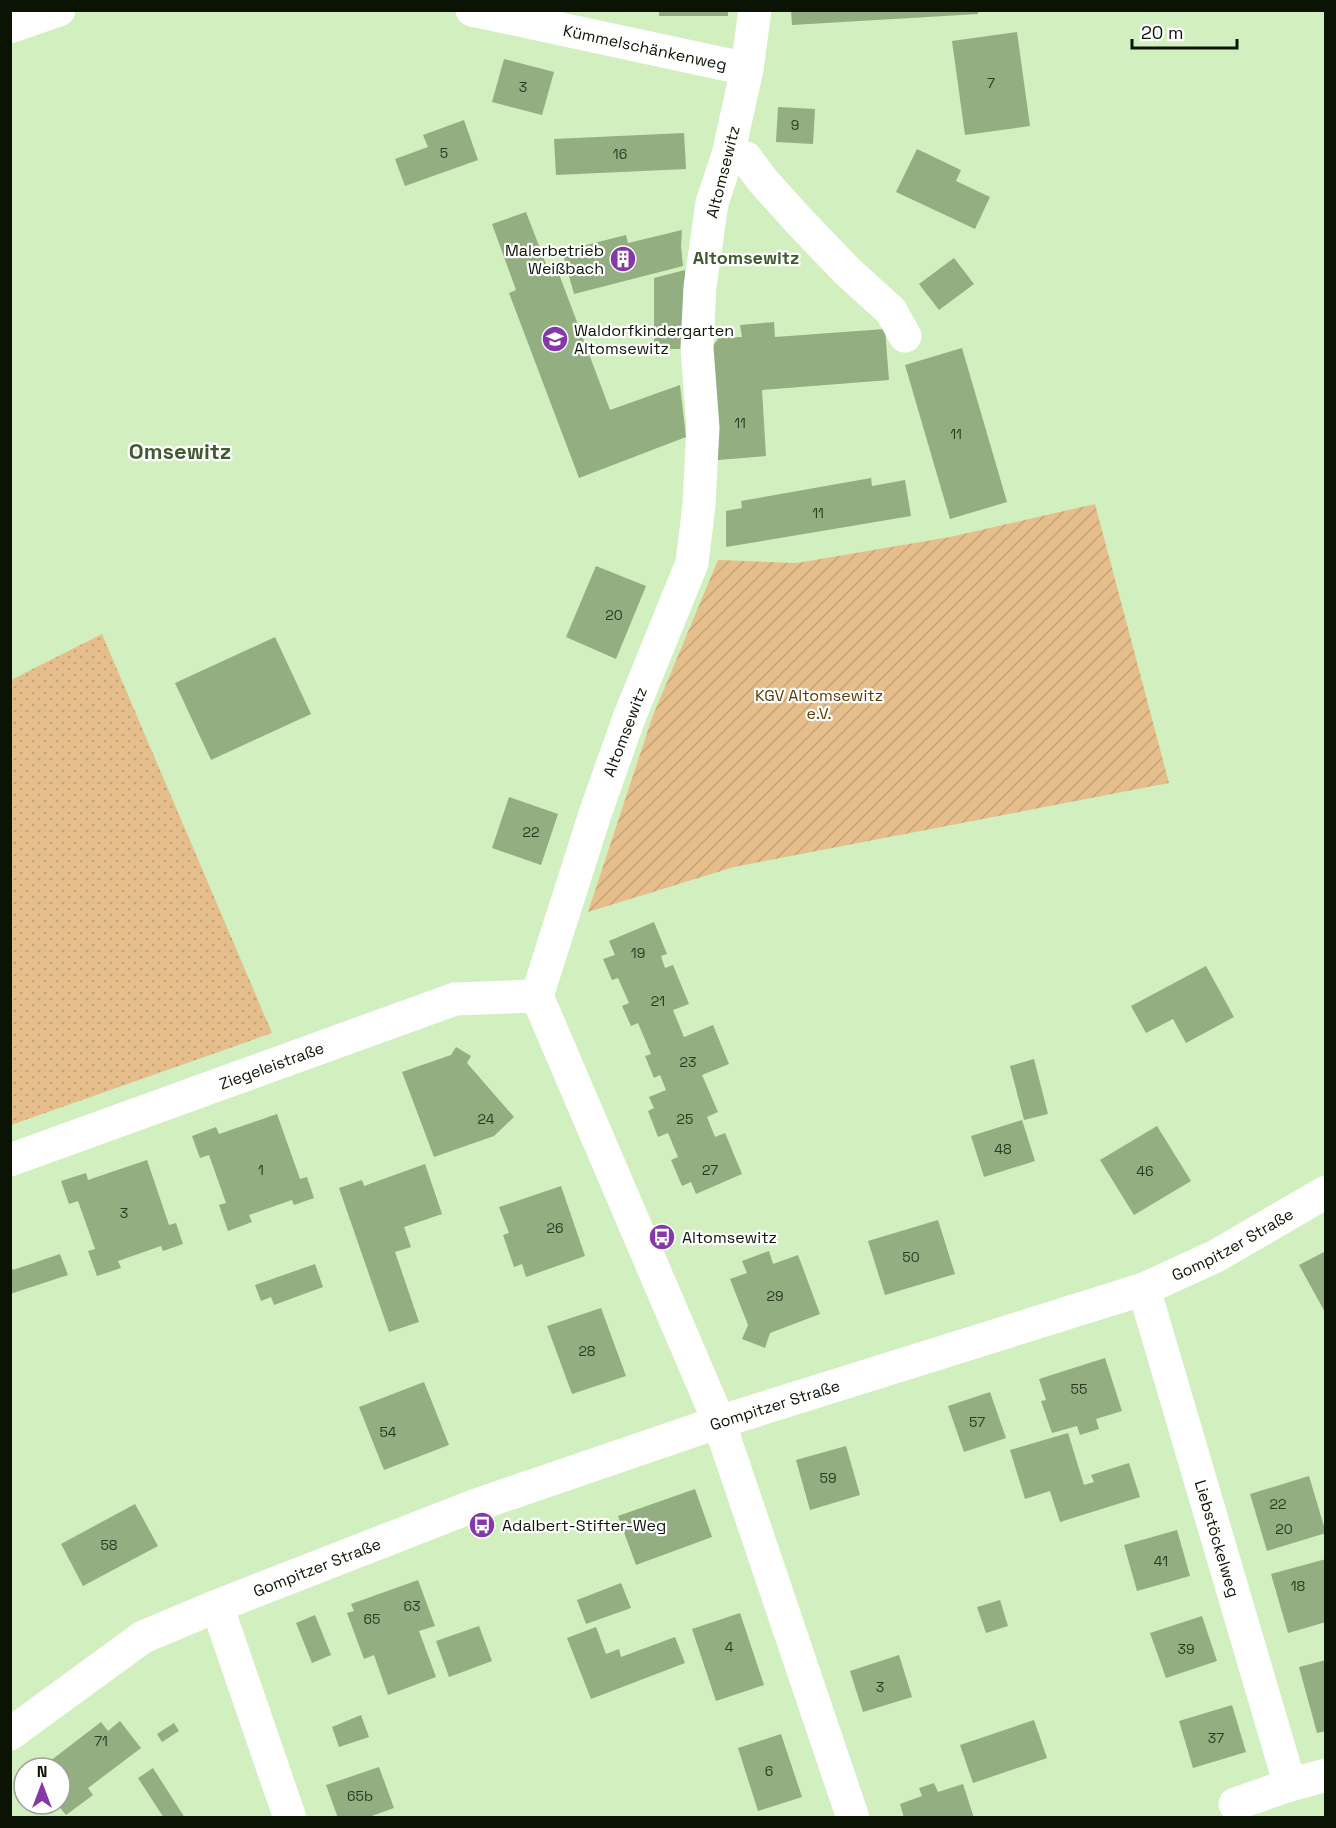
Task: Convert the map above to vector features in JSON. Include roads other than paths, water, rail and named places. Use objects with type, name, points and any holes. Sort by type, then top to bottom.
[{"type":"street","points":[[10,27],[59,10]]},
{"type":"street","name":"Kümmelschänkenweg","points":[[472,10],[747,69]]},
{"type":"street","name":"Altomsewitz","points":[[537,996],[595,814],[629,718],[692,563],[699,505],[703,428],[697,348],[700,287],[712,203],[728,155],[747,69],[755,10]]},
{"type":"street","points":[[728,155],[746,158],[763,181],[801,223],[891,311],[905,336]]},
{"type":"street","points":[[537,996],[719,1422],[853,1818]]},
{"type":"street","name":"Ziegeleistraße","points":[[10,1160],[455,999],[537,996]]},
{"type":"street","name":"Gompitzer Straße","points":[[10,1734],[142,1637],[217,1606],[476,1505],[719,1422],[1144,1290],[1216,1256],[1326,1192]]},
{"type":"street","name":"Liebstöckelweg","points":[[1144,1290],[1290,1785]]},
{"type":"street","points":[[217,1606],[290,1818]]},
{"type":"street","points":[[1235,1803],[1326,1775]]},
{"type":"place","name":"Malerbetrieb Weißbach","points":[[623,259]]},
{"type":"place","name":"Waldorfkindergarten Altomsewitz","points":[[555,339]]},
{"type":"place","name":"Altomsewitz","points":[[662,1237]]},
{"type":"place","name":"Adalbert-Stifter-Weg","points":[[482,1525]]},
{"type":"district","name":"Altomsewitz","points":[[746,257]]},
{"type":"district","name":"Omsewitz","points":[[180,451]]},
{"type":"park label","name":"KGV Altomsewitz e.V.","points":[[819,704]]}]
